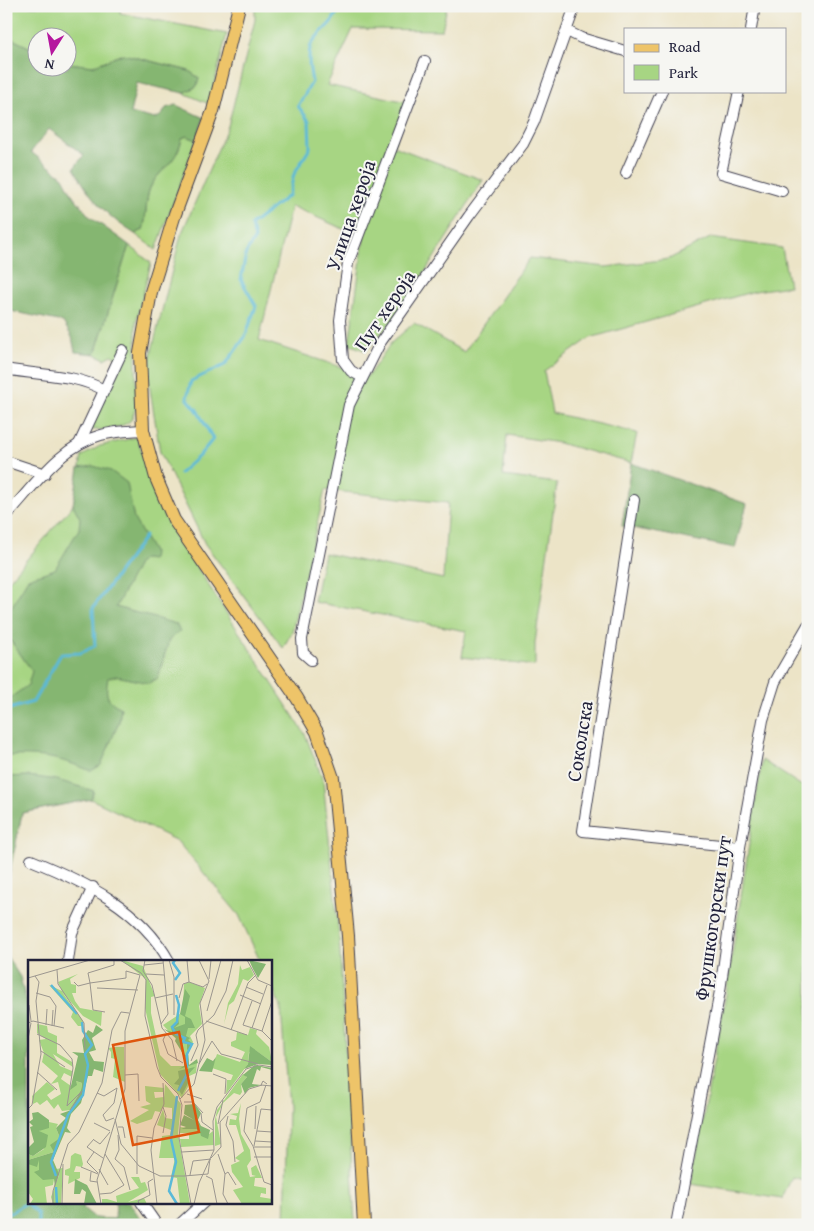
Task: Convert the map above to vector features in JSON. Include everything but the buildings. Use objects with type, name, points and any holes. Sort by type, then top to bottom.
[{"type":"main road","points":[[239,6],[213,111],[175,214],[151,292],[140,353],[143,430],[156,478],[174,520],[297,698],[317,732],[333,778],[347,926],[364,1225]]},
{"type":"street","name":"Пут хероја","points":[[311,660],[302,653],[302,639],[350,405],[380,343],[469,216],[523,144],[534,122],[575,6]]},
{"type":"street","points":[[751,28],[755,6]]},
{"type":"street","points":[[567,31],[581,38],[624,51]]},
{"type":"street","name":"Улица хероја","points":[[362,377],[352,371],[343,360],[340,320],[348,263],[425,61]]},
{"type":"street","points":[[626,173],[662,92]]},
{"type":"street","points":[[739,92],[720,173],[782,191]]},
{"type":"street","points":[[78,444],[123,350]]},
{"type":"street","points":[[6,369],[88,381],[104,390]]},
{"type":"street","points":[[6,516],[58,459],[78,444],[111,432],[143,430]]},
{"type":"street","points":[[6,461],[45,474]]},
{"type":"street","name":"Соколска","points":[[634,500],[583,831],[740,847]]},
{"type":"street","name":"Фрушкогорски пут","points":[[676,1225],[720,991],[740,847],[763,720],[769,696],[780,672],[808,625]]},
{"type":"street","points":[[31,860],[93,888],[127,911],[146,930],[168,960]]},
{"type":"street","points":[[68,960],[72,933],[93,888]]},
{"type":"street","points":[[142,1204],[157,1225]]},
{"type":"street","points":[[179,1225],[202,1204]]},
{"type":"green space","points":[[6,6],[121,6],[120,13],[227,34],[209,104],[184,93],[197,86],[199,78],[189,71],[123,54],[92,66],[78,64],[78,28],[28,28],[28,47],[6,36]]},
{"type":"green space","points":[[255,6],[447,6],[442,30],[353,29],[327,85],[412,103],[393,146],[483,180],[401,310],[366,351],[349,344],[364,238],[291,206],[259,340],[368,376],[391,343],[414,323],[464,352],[530,258],[606,267],[669,259],[710,238],[782,248],[789,286],[755,291],[590,338],[544,371],[552,413],[637,433],[631,463],[559,443],[507,435],[503,476],[557,483],[535,643],[535,666],[462,657],[466,631],[314,602],[324,553],[443,579],[448,503],[325,490],[292,632],[283,648],[205,544],[160,452],[147,370],[181,235],[228,126],[255,20]]},
{"type":"green space","points":[[6,36],[28,47],[28,78],[78,78],[78,64],[93,66],[123,54],[189,71],[199,78],[197,86],[184,93],[137,83],[130,113],[155,119],[162,115],[166,108],[176,105],[204,118],[196,140],[187,136],[182,138],[176,155],[154,181],[148,193],[143,230],[135,234],[107,213],[86,189],[74,168],[84,155],[49,129],[31,152],[63,177],[72,194],[89,216],[129,245],[95,354],[75,352],[72,337],[63,322],[6,310]]},
{"type":"green space","points":[[187,136],[196,140],[156,250],[135,234],[143,230],[150,188],[158,175],[176,154],[182,138]]},
{"type":"green space","points":[[129,245],[151,263],[136,322],[136,408],[131,420],[127,423],[106,430],[95,430],[90,429],[120,360],[112,355],[105,359],[95,354]]},
{"type":"green space","points":[[137,437],[151,480],[174,532],[305,734],[323,780],[339,936],[355,1225],[285,1225],[288,1107],[281,1007],[271,985],[271,960],[260,960],[239,915],[177,841],[91,799],[22,813],[6,890],[6,584],[73,505],[82,456],[100,446]]},
{"type":"green space","points":[[631,463],[747,504],[735,548],[622,526]]},
{"type":"green space","points":[[93,466],[111,471],[127,483],[134,519],[153,552],[152,560],[143,559],[139,562],[116,607],[176,624],[180,631],[169,640],[158,678],[149,683],[116,676],[108,678],[108,696],[112,702],[121,708],[119,722],[101,765],[91,771],[49,758],[6,756],[6,701],[28,685],[32,671],[6,634],[6,617],[28,578],[55,569],[79,529],[80,518],[73,505],[79,468]]},
{"type":"green space","points":[[762,760],[808,790],[808,1181],[792,1177],[782,1199],[691,1184],[726,994]]},
{"type":"green space","points":[[28,776],[57,780],[94,791],[91,799],[22,813],[14,852],[6,855],[6,777]]},
{"type":"green space","points":[[6,955],[20,977],[28,1007],[28,1204],[84,1204],[83,1208],[95,1218],[115,1219],[116,1204],[130,1204],[145,1225],[6,1225],[6,1048],[10,1045],[6,1032],[6,1013],[8,1012]]},
{"type":"waterway","points":[[180,473],[199,456],[213,439],[197,410],[187,398],[191,381],[225,365],[245,337],[256,306],[241,280],[246,253],[255,238],[251,225],[289,195],[294,174],[310,148],[309,121],[298,106],[312,82],[309,64],[310,49],[314,40],[330,24],[340,6]]},
{"type":"waterway","points":[[6,713],[9,709],[33,702],[61,654],[80,653],[95,646],[93,608],[145,536]]},
{"type":"waterway","points":[[6,1210],[10,1213],[26,1203],[38,1214],[38,1225]]}]
